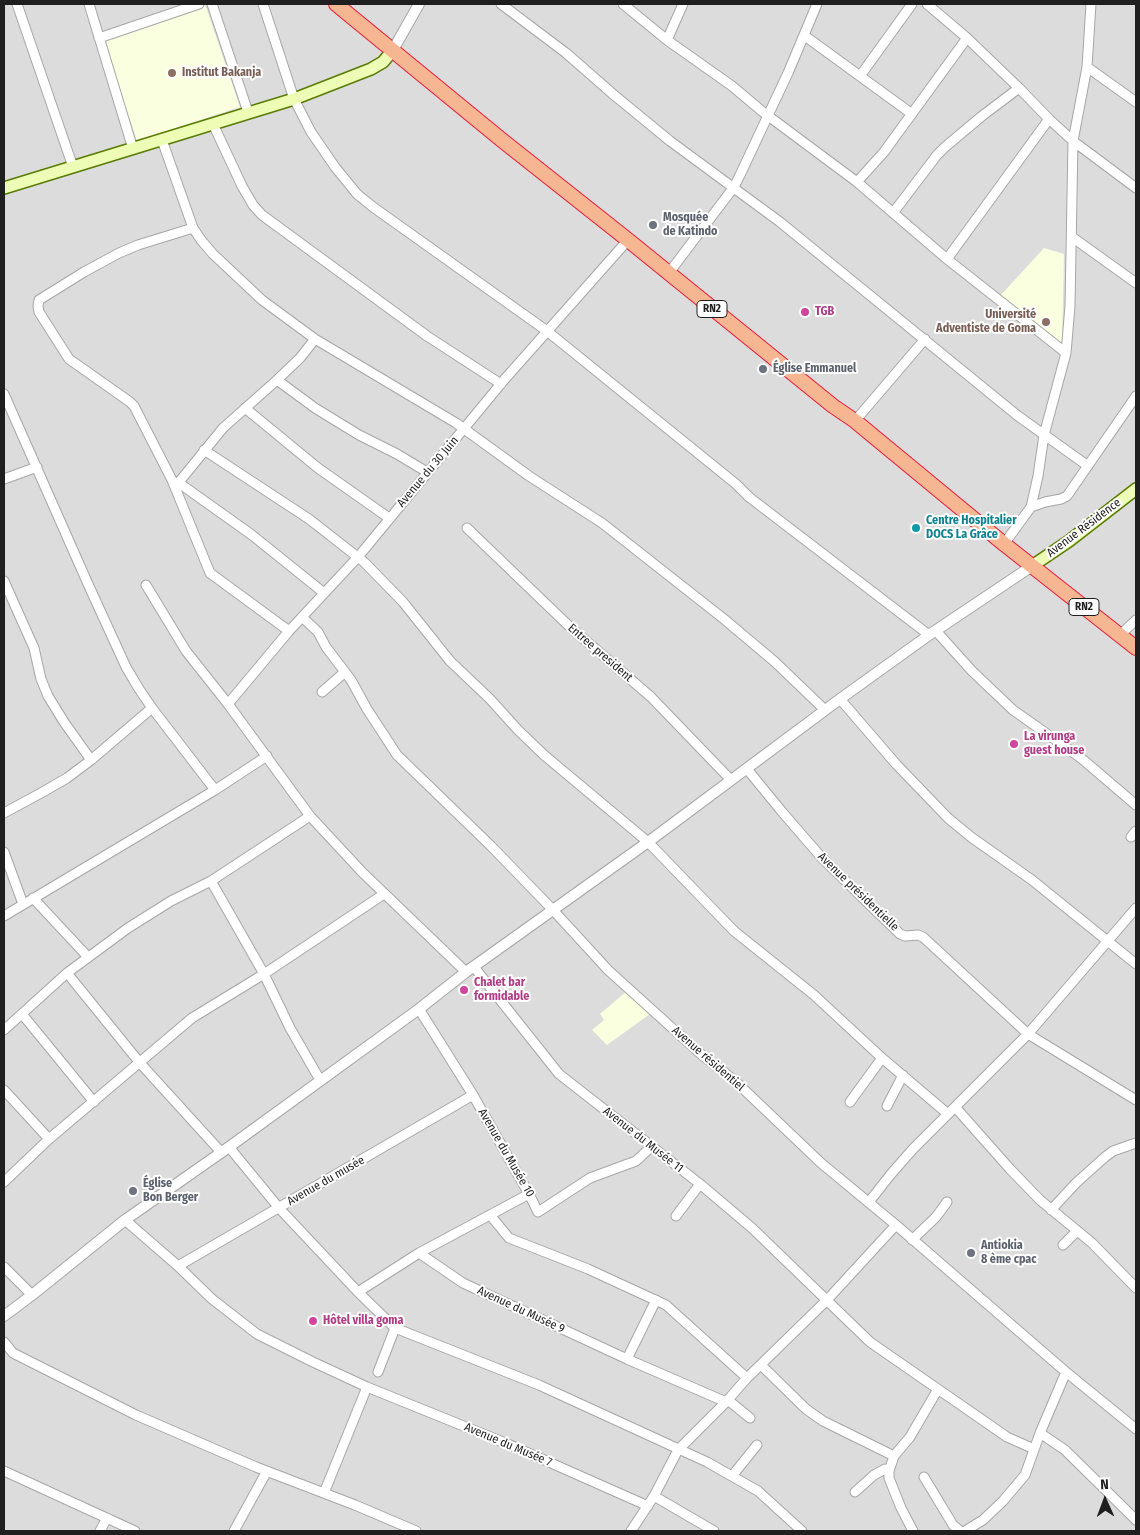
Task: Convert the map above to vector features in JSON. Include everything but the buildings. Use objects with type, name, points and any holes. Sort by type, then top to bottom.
[{"type":"highway","name":"RN2","points":[[336,4],[668,274],[833,406],[855,421],[1004,544],[1136,648]]},
{"type":"main road","points":[[4,188],[294,99],[371,70],[383,62],[393,50]]},
{"type":"main road","name":"Avenue Résidence","points":[[1032,566],[1069,541],[1136,489]]},
{"type":"street","points":[[17,4],[73,167]]},
{"type":"street","points":[[89,4],[133,149]]},
{"type":"street","points":[[99,38],[199,4]]},
{"type":"street","points":[[212,4],[248,112]]},
{"type":"street","points":[[263,4],[294,99],[311,132],[346,183],[357,194],[547,331],[736,484],[749,497],[932,633],[1005,702],[1080,758],[1136,805]]},
{"type":"street","points":[[393,50],[419,4]]},
{"type":"street","points":[[501,4],[566,53],[670,141],[780,222],[988,392],[1044,436],[1088,466]]},
{"type":"street","points":[[623,4],[667,40],[732,86],[767,116],[858,182],[947,259],[1066,353]]},
{"type":"street","points":[[667,40],[683,4]]},
{"type":"street","points":[[668,274],[734,187],[805,36],[817,4]]},
{"type":"street","points":[[860,76],[912,4]]},
{"type":"street","points":[[928,4],[967,38],[1048,119],[1073,141],[1136,188]]},
{"type":"street","points":[[1004,544],[1031,507],[1044,436],[1066,353],[1070,306],[1073,141],[1087,67],[1092,4]]},
{"type":"street","points":[[805,36],[912,114]]},
{"type":"street","points":[[858,182],[884,152],[967,38]]},
{"type":"street","points":[[1087,67],[1136,102]]},
{"type":"street","points":[[893,213],[945,147],[1019,88]]},
{"type":"street","points":[[947,259],[1048,119]]},
{"type":"street","points":[[213,124],[242,186],[253,205],[262,215],[427,336],[501,384]]},
{"type":"street","points":[[162,140],[193,228],[213,254],[262,300],[315,340],[464,428],[529,476],[602,523],[724,619],[774,662],[825,710]]},
{"type":"street","points":[[193,228],[118,253],[39,300],[39,312],[69,359],[134,406],[177,485],[210,573],[289,631]]},
{"type":"street","points":[[1072,237],[1136,282]]},
{"type":"street","name":"Avenue du 30 Juin","points":[[228,704],[289,631],[358,557],[501,384],[628,240]]},
{"type":"street","points":[[855,421],[924,339]]},
{"type":"street","points":[[177,485],[223,428],[300,358],[315,340]]},
{"type":"street","points":[[276,380],[330,417],[427,472]]},
{"type":"street","points":[[4,394],[115,643],[139,689],[215,790]]},
{"type":"street","points":[[1031,507],[1067,496],[1136,396]]},
{"type":"street","points":[[245,408],[318,468],[389,518]]},
{"type":"street","points":[[204,450],[309,519],[374,571],[403,602],[450,661],[490,698],[544,754],[648,842],[734,931],[814,995],[882,1058],[948,1114]]},
{"type":"street","points":[[4,479],[37,467]]},
{"type":"street","points":[[177,485],[252,535],[324,593]]},
{"type":"street","name":"Entree president","points":[[467,528],[570,627],[651,697],[731,780]]},
{"type":"street","points":[[4,1316],[125,1220],[419,1009],[840,699],[932,633],[1032,566]]},
{"type":"street","points":[[4,581],[34,648],[41,680],[48,696],[91,760]]},
{"type":"street","name":"Avenue du Musée 11","points":[[146,585],[180,643],[228,704],[310,816],[384,894],[470,970],[559,1074],[700,1184],[752,1228],[870,1342],[1007,1437],[1034,1449]]},
{"type":"street","name":"Avenue résidentiel","points":[[302,617],[318,632],[397,755],[491,846],[614,976],[702,1055],[735,1081],[820,1163],[869,1202],[1066,1372],[1136,1429]]},
{"type":"street","points":[[1120,635],[1136,620]]},
{"type":"street","points":[[322,692],[345,672]]},
{"type":"street","points":[[840,699],[896,764],[948,818],[971,837],[1032,880],[1136,964]]},
{"type":"street","points":[[4,813],[42,794],[67,778],[152,708]]},
{"type":"street","points":[[4,916],[215,790],[267,756]]},
{"type":"street","name":"Avenue présidentielle","points":[[747,769],[822,858],[902,935],[918,935],[922,937],[1028,1034],[1136,1100]]},
{"type":"street","points":[[4,1030],[67,973],[88,957],[170,901],[211,881],[310,816]]},
{"type":"street","points":[[4,852],[23,904]]},
{"type":"street","points":[[211,881],[264,974],[290,1028],[320,1080]]},
{"type":"street","points":[[4,1182],[48,1139],[192,1018],[264,974],[384,894]]},
{"type":"street","points":[[33,898],[88,957]]},
{"type":"street","points":[[869,1202],[891,1174],[1028,1034],[1136,908]]},
{"type":"street","points":[[67,973],[140,1063],[225,1149],[358,1292],[395,1328],[538,1384],[694,1456],[758,1492],[802,1531]]},
{"type":"street","name":"Avenue du Musée 10","points":[[419,1009],[473,1096],[537,1211],[540,1212],[590,1178],[636,1161],[651,1147]]},
{"type":"street","points":[[22,1014],[94,1102]]},
{"type":"street","points":[[850,1102],[882,1058]]},
{"type":"street","points":[[886,1106],[904,1075]]},
{"type":"street","points":[[4,1090],[48,1139]]},
{"type":"street","name":"Avenue du musée","points":[[178,1266],[473,1096]]},
{"type":"street","points":[[956,1108],[1010,1169],[1051,1210],[1099,1250],[1136,1288]]},
{"type":"street","points":[[1051,1210],[1076,1183],[1105,1157],[1136,1143]]},
{"type":"street","points":[[676,1216],[700,1184]]},
{"type":"street","points":[[358,1292],[419,1253],[529,1194]]},
{"type":"street","points":[[912,1240],[936,1217],[947,1202]]},
{"type":"street","points":[[490,1215],[505,1235],[513,1240],[588,1269],[656,1300],[674,1313],[747,1378]]},
{"type":"street","name":"Avenue du Musée 7","points":[[125,1220],[178,1266],[212,1299],[257,1334],[367,1387],[508,1444],[648,1506]]},
{"type":"street","points":[[631,1531],[654,1496],[678,1450],[826,1300],[896,1225]]},
{"type":"street","points":[[1063,1245],[1077,1231]]},
{"type":"street","name":"Avenue du Musée 9","points":[[419,1253],[463,1282],[627,1359],[727,1401],[750,1418]]},
{"type":"street","points":[[4,1267],[32,1295]]},
{"type":"street","points":[[627,1359],[656,1300]]},
{"type":"street","points":[[378,1372],[395,1328]]},
{"type":"street","points":[[4,1342],[13,1353],[136,1415],[267,1471],[416,1531]]},
{"type":"street","points":[[761,1365],[806,1409],[823,1421],[894,1456]]},
{"type":"street","points":[[965,1531],[983,1520],[1003,1501],[1025,1475],[1040,1433],[1066,1372]]},
{"type":"street","points":[[324,1493],[367,1387]]},
{"type":"street","points":[[913,1531],[892,1487],[889,1470],[894,1456],[910,1437],[938,1389]]},
{"type":"street","points":[[1040,1433],[1065,1450],[1136,1520]]},
{"type":"street","points":[[732,1476],[757,1444]]},
{"type":"street","points":[[856,1492],[874,1475],[884,1469],[889,1470]]},
{"type":"street","points":[[4,1471],[135,1531]]},
{"type":"street","points":[[234,1531],[267,1471]]},
{"type":"street","points":[[924,1477],[953,1525],[960,1531]]},
{"type":"street","points":[[654,1496],[714,1531]]},
{"type":"street","points":[[100,1531],[107,1518]]},
{"type":"shaded area","points":[[4,4],[1136,4],[1136,1531],[4,1531]]},
{"type":"shaded area","name":"Institut Bakanja","points":[[205,4],[240,107],[137,141],[103,39]]},
{"type":"shaded area","name":"Université Adventiste de Goma","points":[[1044,248],[1064,254],[1062,347],[999,297]]},
{"type":"shaded area","points":[[627,991],[650,1014],[607,1045],[592,1030],[604,1020],[600,1014]]},
{"type":"place","name":"Institut Bakanja","points":[[172,73]]},
{"type":"place","name":"Mosquée de Katindo","points":[[653,225]]},
{"type":"place","name":"TGB","points":[[805,312]]},
{"type":"place","name":"Université Adventiste de Goma","points":[[1046,322]]},
{"type":"place","name":"Église Emmanuel","points":[[763,369]]},
{"type":"place","name":"Centre Hospitalier DOCS La Grâce","points":[[916,528]]},
{"type":"place","name":"La virunga guest house","points":[[1014,744]]},
{"type":"place","name":"Chalet bar formidable","points":[[464,990]]},
{"type":"place","name":"Église Bon Berger","points":[[133,1191]]},
{"type":"place","name":"Antiokia 8 ème cpac","points":[[971,1253]]},
{"type":"place","name":"Hôtel villa goma","points":[[313,1321]]}]
